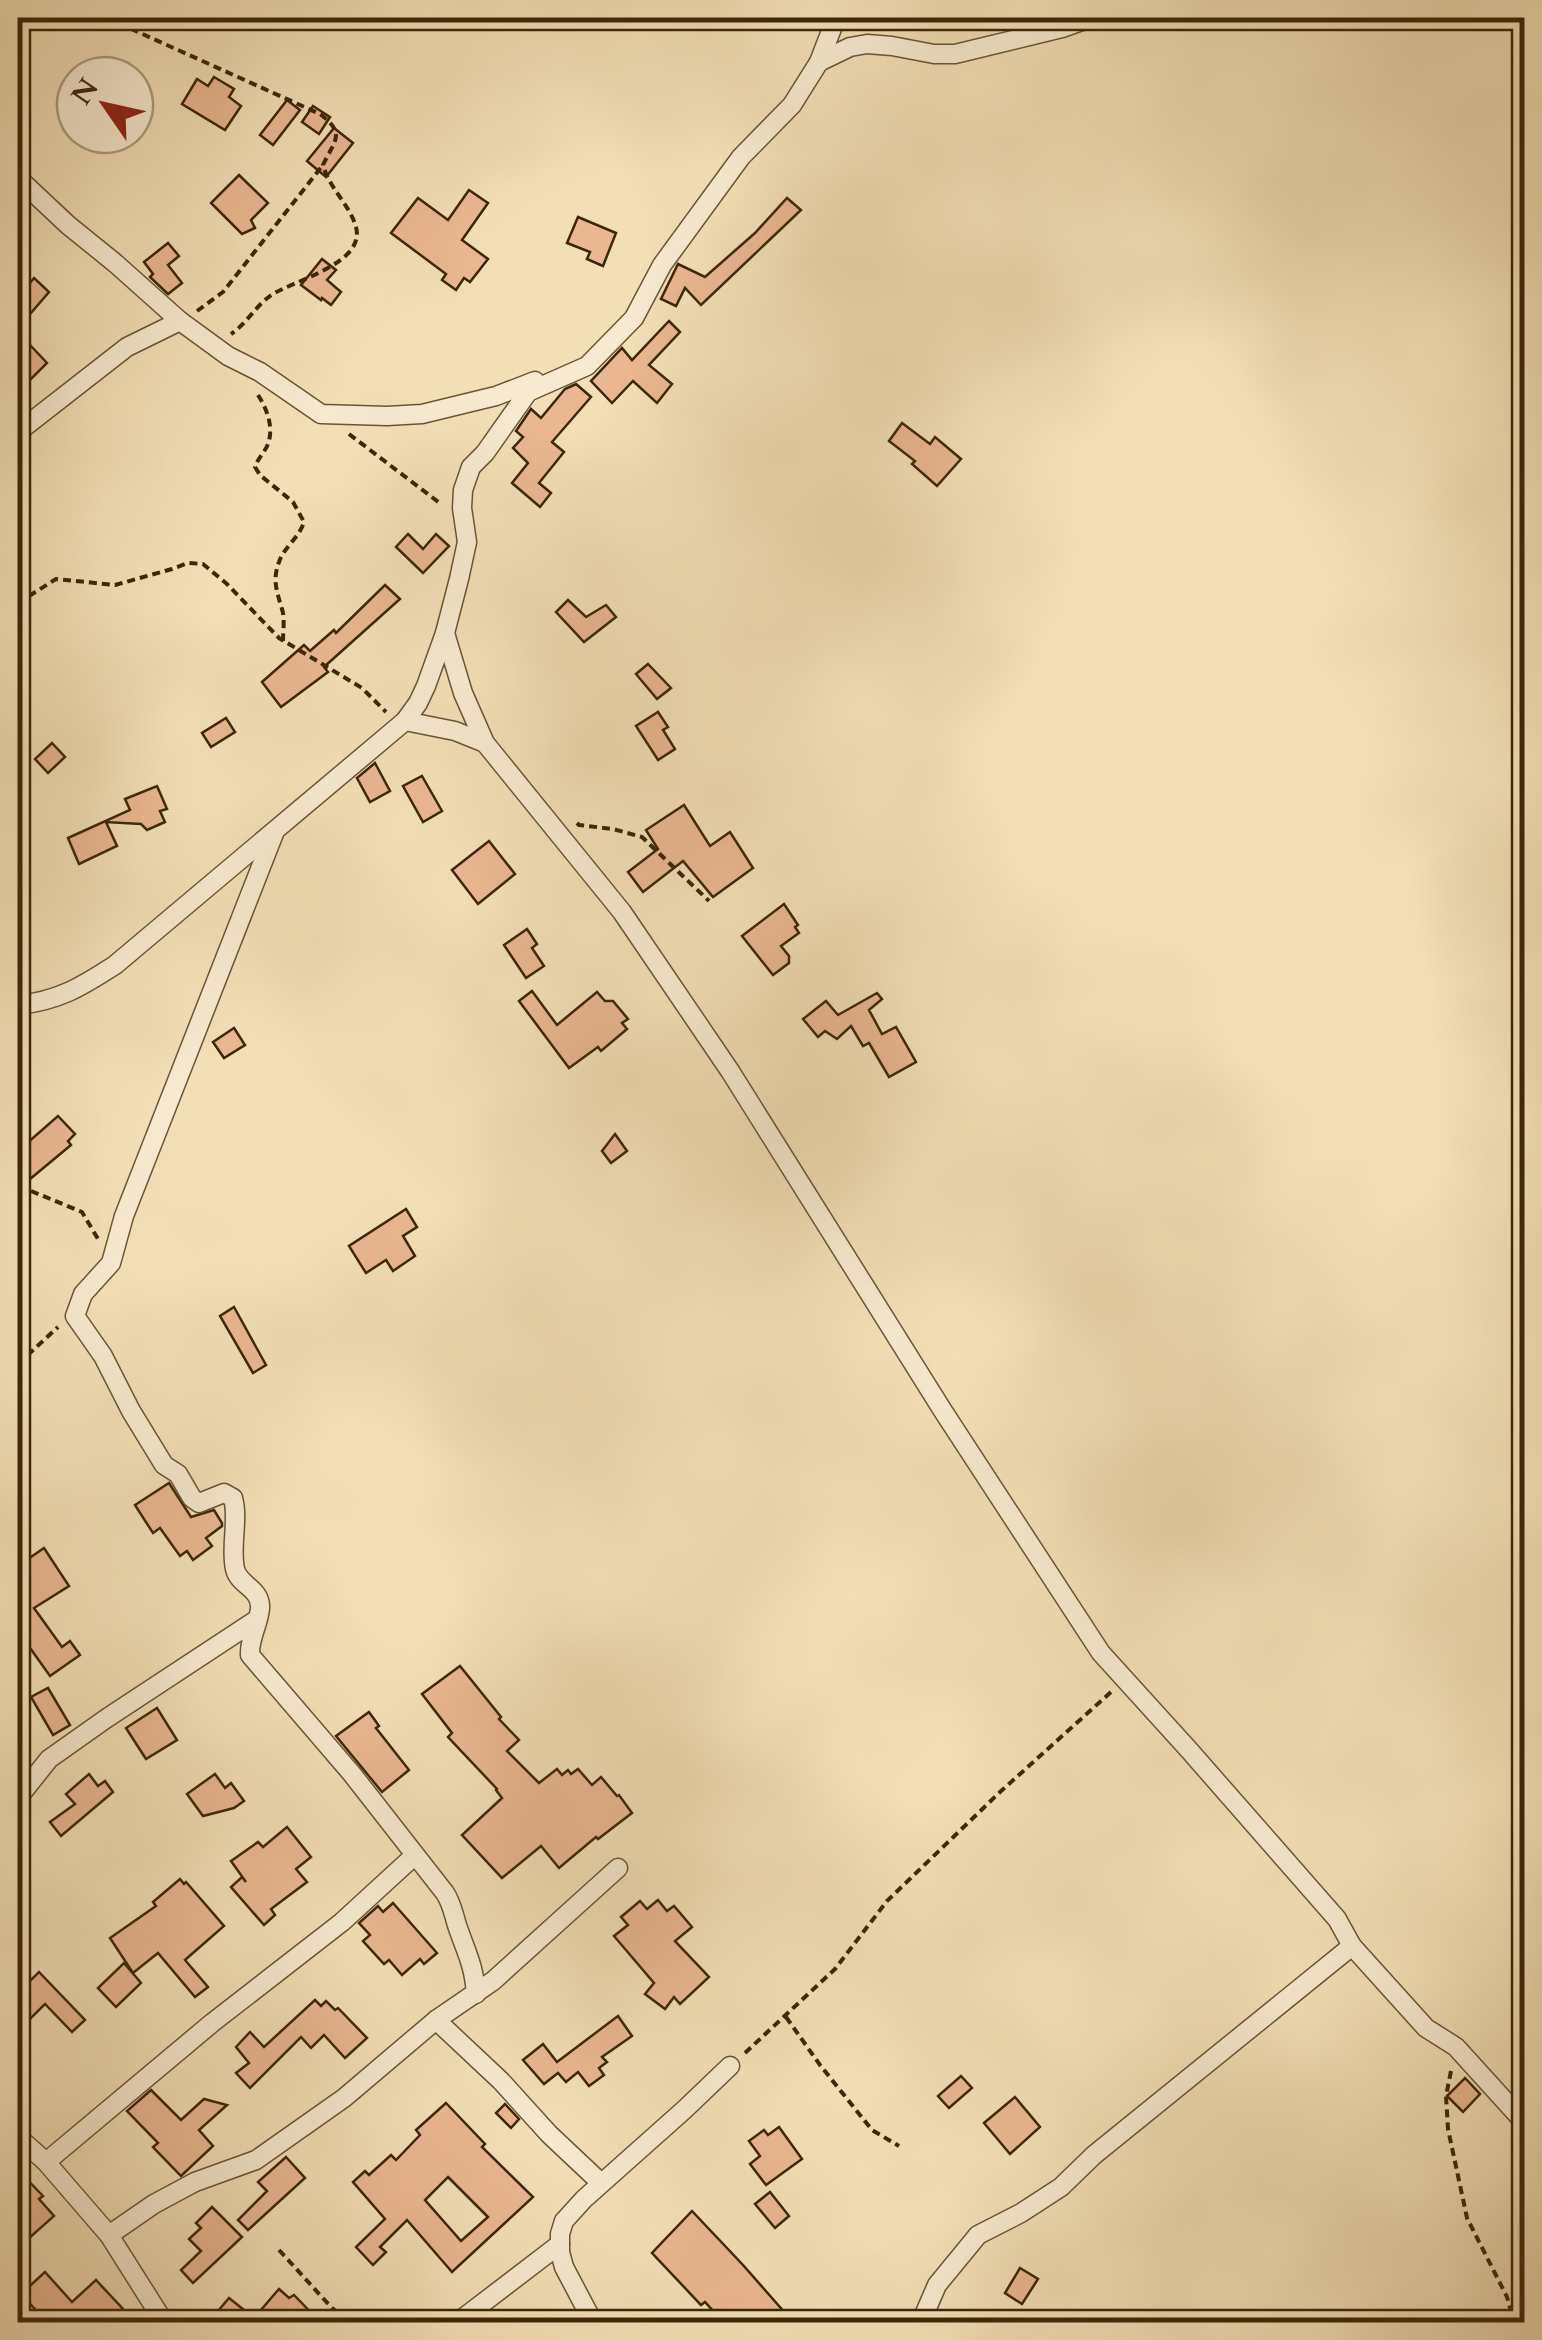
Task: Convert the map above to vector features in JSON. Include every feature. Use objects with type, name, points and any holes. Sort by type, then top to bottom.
[{"type":"street","points":[[18,1005],[72,992],[116,966],[402,724],[426,686],[445,632],[466,553],[463,490],[472,467],[528,392],[586,366],[634,318],[662,265],[741,157],[792,105],[819,62],[836,18]]},
{"type":"street","points":[[819,62],[850,47],[867,44],[955,54],[1090,18]]},
{"type":"street","points":[[18,178],[180,321],[321,414],[422,414],[496,396],[594,358]]},
{"type":"street","points":[[18,432],[127,347],[180,321]]},
{"type":"street","points":[[445,632],[463,693],[485,743],[622,912],[730,1072],[1100,1654],[1337,1918],[1352,1946],[1426,2028],[1456,2047],[1524,2122]]},
{"type":"street","points":[[402,724],[455,731],[485,743]]},
{"type":"street","points":[[274,831],[124,1216],[111,1262],[83,1294],[75,1316],[103,1356],[164,1465],[178,1474],[192,1498],[199,1503],[224,1493],[233,1498],[234,1566],[238,1578],[256,1592],[260,1608],[250,1655],[352,1774],[445,1893],[474,1966],[476,1994]]},
{"type":"street","points":[[18,1798],[49,1759],[256,1620]]},
{"type":"street","points":[[46,2162],[212,2023],[342,1922],[414,1856]]},
{"type":"street","points":[[110,2235],[154,2204],[195,2182],[256,2160],[344,2098],[436,2020],[476,1994],[618,1868]]},
{"type":"street","points":[[921,2322],[937,2285],[978,2235],[1061,2187],[1094,2155],[1352,1946]]},
{"type":"street","points":[[436,2020],[602,2183]]},
{"type":"street","points":[[593,2322],[564,2267],[560,2234],[564,2221],[730,2066]]},
{"type":"street","points":[[18,2137],[46,2162],[110,2235],[164,2322]]},
{"type":"street","points":[[458,2322],[560,2244]]},
{"type":"path","points":[[106,18],[320,114],[337,133],[337,141],[323,165],[222,292],[180,321]]},
{"type":"path","points":[[214,346],[238,329],[269,297],[335,266],[356,240],[356,228],[323,165]]},
{"type":"path","points":[[258,394],[268,411],[270,434],[268,446],[255,467],[293,502],[304,522],[276,568],[274,588],[282,610],[283,641]]},
{"type":"path","points":[[321,414],[464,522]]},
{"type":"path","points":[[18,603],[56,579],[116,584],[196,562],[208,566],[283,641],[362,688],[402,724]]},
{"type":"path","points":[[573,819],[579,825],[642,837],[709,901]]},
{"type":"path","points":[[18,1191],[31,1191],[82,1212],[111,1262]]},
{"type":"path","points":[[18,1364],[53,1329],[75,1316]]},
{"type":"path","points":[[730,2066],[836,1969],[887,1901],[1000,1792],[1124,1681]]},
{"type":"path","points":[[786,2017],[872,2130],[899,2146]]},
{"type":"path","points":[[1456,2047],[1446,2096],[1448,2129],[1467,2218],[1507,2297],[1514,2322]]},
{"type":"path","points":[[278,2250],[350,2322]]},
{"type":"building","points":[[214,77],[234,89],[229,97],[241,106],[225,130],[182,104],[197,79],[208,86]]},
{"type":"building","points":[[287,100],[300,110],[273,145],[260,135]]},
{"type":"building","points":[[313,106],[330,117],[319,134],[302,122]]},
{"type":"building","points":[[334,128],[353,143],[326,177],[307,161]]},
{"type":"building","points":[[239,175],[268,203],[251,220],[255,228],[242,234],[211,203]]},
{"type":"building","points":[[469,190],[488,203],[462,240],[488,259],[470,282],[464,278],[456,290],[442,280],[446,274],[391,233],[418,198],[448,220]]},
{"type":"building","points":[[787,198],[801,210],[701,305],[685,288],[676,306],[661,299],[678,264],[705,277],[755,233]]},
{"type":"building","points":[[578,217],[616,233],[603,266],[587,259],[590,252],[567,243]]},
{"type":"building","points":[[168,243],[179,256],[168,265],[182,283],[168,294],[150,277],[153,274],[144,262]]},
{"type":"building","points":[[322,259],[336,270],[327,280],[341,292],[331,305],[301,285]]},
{"type":"building","points":[[34,278],[49,292],[18,328],[18,298]]},
{"type":"building","points":[[669,321],[680,332],[649,365],[672,384],[657,403],[633,381],[612,403],[591,381],[622,348],[632,360]]},
{"type":"building","points":[[30,345],[47,363],[18,392],[18,357]]},
{"type":"building","points":[[576,384],[591,397],[552,442],[564,452],[539,483],[551,493],[540,507],[512,483],[528,463],[513,448],[523,437],[516,431],[531,409],[541,418],[565,389]]},
{"type":"building","points":[[902,423],[930,444],[935,437],[961,459],[937,486],[912,464],[915,461],[889,441]]},
{"type":"building","points":[[408,534],[423,549],[436,534],[449,546],[423,573],[396,547]]},
{"type":"building","points":[[385,585],[400,599],[324,667],[328,672],[281,707],[262,682],[304,645],[310,651],[334,630],[336,633]]},
{"type":"building","points":[[568,600],[586,617],[606,605],[616,617],[584,642],[556,612]]},
{"type":"building","points":[[648,664],[671,688],[657,699],[636,674]]},
{"type":"building","points":[[658,712],[675,749],[658,760],[636,726]]},
{"type":"building","points":[[226,718],[235,732],[211,747],[202,733]]},
{"type":"building","points":[[52,743],[65,757],[48,773],[35,759]]},
{"type":"building","points":[[375,763],[390,791],[370,802],[357,778]]},
{"type":"building","points":[[422,776],[442,811],[423,822],[403,786]]},
{"type":"building","points":[[157,786],[167,809],[160,811],[165,822],[147,830],[141,824],[106,822],[117,846],[79,864],[68,838],[130,810],[125,799]]},
{"type":"building","points":[[684,805],[710,846],[730,832],[753,868],[713,897],[683,861],[643,892],[628,872],[658,849],[646,830]]},
{"type":"building","points":[[489,841],[515,874],[478,904],[452,870]]},
{"type":"building","points":[[784,904],[799,933],[781,946],[789,963],[773,975],[742,936]]},
{"type":"building","points":[[527,929],[537,944],[532,948],[544,966],[526,978],[504,945]]},
{"type":"building","points":[[532,991],[557,1025],[597,992],[605,1001],[613,1001],[628,1019],[622,1023],[627,1029],[601,1051],[598,1047],[569,1068],[519,1001]]},
{"type":"building","points":[[877,993],[882,999],[869,1010],[882,1034],[896,1027],[916,1062],[889,1077],[869,1043],[863,1046],[851,1026],[837,1039],[825,1031],[818,1037],[803,1019],[826,1001],[838,1015]]},
{"type":"building","points":[[234,1028],[245,1045],[224,1058],[213,1042]]},
{"type":"building","points":[[58,1116],[75,1134],[68,1141],[71,1145],[18,1189],[18,1151]]},
{"type":"building","points":[[615,1134],[627,1151],[611,1163],[602,1151]]},
{"type":"building","points":[[406,1209],[417,1227],[403,1236],[415,1256],[393,1271],[386,1260],[366,1273],[349,1246]]},
{"type":"building","points":[[234,1307],[266,1365],[253,1373],[220,1316]]},
{"type":"building","points":[[169,1483],[191,1517],[214,1510],[222,1523],[206,1538],[212,1546],[193,1560],[187,1551],[180,1556],[160,1528],[153,1533],[135,1505]]},
{"type":"building","points":[[44,1548],[69,1586],[34,1608],[62,1647],[70,1641],[80,1655],[50,1676],[18,1631],[18,1566]]},
{"type":"building","points":[[460,1666],[519,1740],[507,1751],[539,1783],[557,1769],[562,1775],[578,1769],[592,1785],[601,1777],[632,1813],[559,1868],[541,1846],[502,1878],[462,1835],[502,1798],[448,1737],[452,1733],[422,1694]]},
{"type":"building","points":[[48,1688],[70,1725],[53,1735],[31,1697]]},
{"type":"building","points":[[157,1708],[177,1740],[146,1759],[126,1728]]},
{"type":"building","points":[[369,1712],[379,1726],[376,1728],[409,1770],[382,1792],[336,1736]]},
{"type":"building","points":[[89,1774],[98,1786],[105,1781],[113,1792],[61,1836],[50,1822],[75,1804],[66,1794]]},
{"type":"building","points":[[215,1774],[225,1788],[231,1783],[244,1801],[234,1808],[203,1816],[187,1794]]},
{"type":"building","points":[[287,1827],[311,1857],[296,1869],[307,1882],[271,1909],[275,1915],[264,1925],[231,1887],[242,1877],[246,1882],[231,1861],[258,1842],[263,1847]]},
{"type":"building","points":[[180,1879],[224,1926],[185,1960],[208,1987],[195,1997],[158,1953],[133,1973],[110,1938],[156,1906],[153,1902]]},
{"type":"building","points":[[658,1900],[667,1911],[674,1906],[692,1927],[675,1941],[709,1977],[680,2004],[674,1997],[665,2009],[645,1994],[654,1983],[614,1936],[628,1925],[621,1917],[640,1901],[647,1909]]},
{"type":"building","points":[[393,1903],[437,1953],[424,1964],[420,1959],[402,1975],[389,1960],[384,1964],[363,1941],[370,1935],[359,1923],[378,1906],[383,1912]]},
{"type":"building","points":[[124,1963],[141,1983],[116,2007],[98,1988]]},
{"type":"building","points":[[39,1972],[85,2020],[72,2032],[45,2004],[31,2018],[18,2004],[18,1973],[27,1984]]},
{"type":"building","points":[[315,2000],[321,2006],[326,2001],[335,2010],[338,2008],[367,2038],[345,2058],[324,2035],[311,2048],[301,2037],[250,2088],[236,2073],[249,2063],[236,2047],[250,2032],[264,2047]]},
{"type":"building","points":[[618,2016],[632,2036],[602,2057],[607,2062],[599,2068],[604,2075],[589,2086],[578,2072],[566,2082],[558,2073],[544,2084],[523,2060],[543,2044],[557,2062]]},
{"type":"building","points":[[961,2076],[972,2088],[949,2108],[938,2096]]},
{"type":"building","points":[[1465,2078],[1480,2094],[1463,2112],[1447,2096]]},
{"type":"building","points":[[151,2090],[181,2120],[204,2099],[227,2105],[199,2130],[213,2146],[181,2176],[153,2147],[158,2143],[127,2111]]},
{"type":"building","points":[[1015,2097],[1040,2127],[1010,2154],[984,2123]]},
{"type":"building","points":[[446,2103],[485,2144],[482,2147],[533,2197],[452,2272],[407,2220],[380,2247],[386,2252],[373,2265],[356,2247],[385,2219],[353,2182],[365,2171],[369,2175],[391,2155],[396,2160],[420,2135],[416,2130]],"holes":[[[448,2177],[488,2217],[461,2241],[425,2200]]]},
{"type":"building","points":[[505,2104],[519,2119],[511,2128],[496,2113]]},
{"type":"building","points":[[779,2127],[802,2159],[766,2185],[750,2164],[760,2156],[749,2141],[764,2130],[768,2135]]},
{"type":"building","points":[[286,2157],[305,2178],[248,2230],[238,2220],[267,2191],[258,2182]]},
{"type":"building","points":[[18,2170],[43,2196],[39,2199],[54,2216],[18,2248],[18,2224],[25,2217],[18,2210]]},
{"type":"building","points":[[770,2192],[789,2216],[775,2228],[755,2204]]},
{"type":"building","points":[[212,2207],[242,2237],[193,2283],[181,2270],[201,2251],[189,2239],[201,2228],[196,2223]]},
{"type":"building","points":[[692,2211],[793,2322],[723,2322],[705,2302],[701,2305],[652,2253]]},
{"type":"building","points":[[1020,2268],[1038,2279],[1022,2304],[1005,2293]]},
{"type":"building","points":[[45,2272],[72,2302],[96,2280],[123,2309],[109,2322],[47,2322],[21,2294]]},
{"type":"building","points":[[279,2289],[289,2298],[294,2295],[320,2322],[232,2322],[218,2311],[229,2298],[254,2318]]}]
